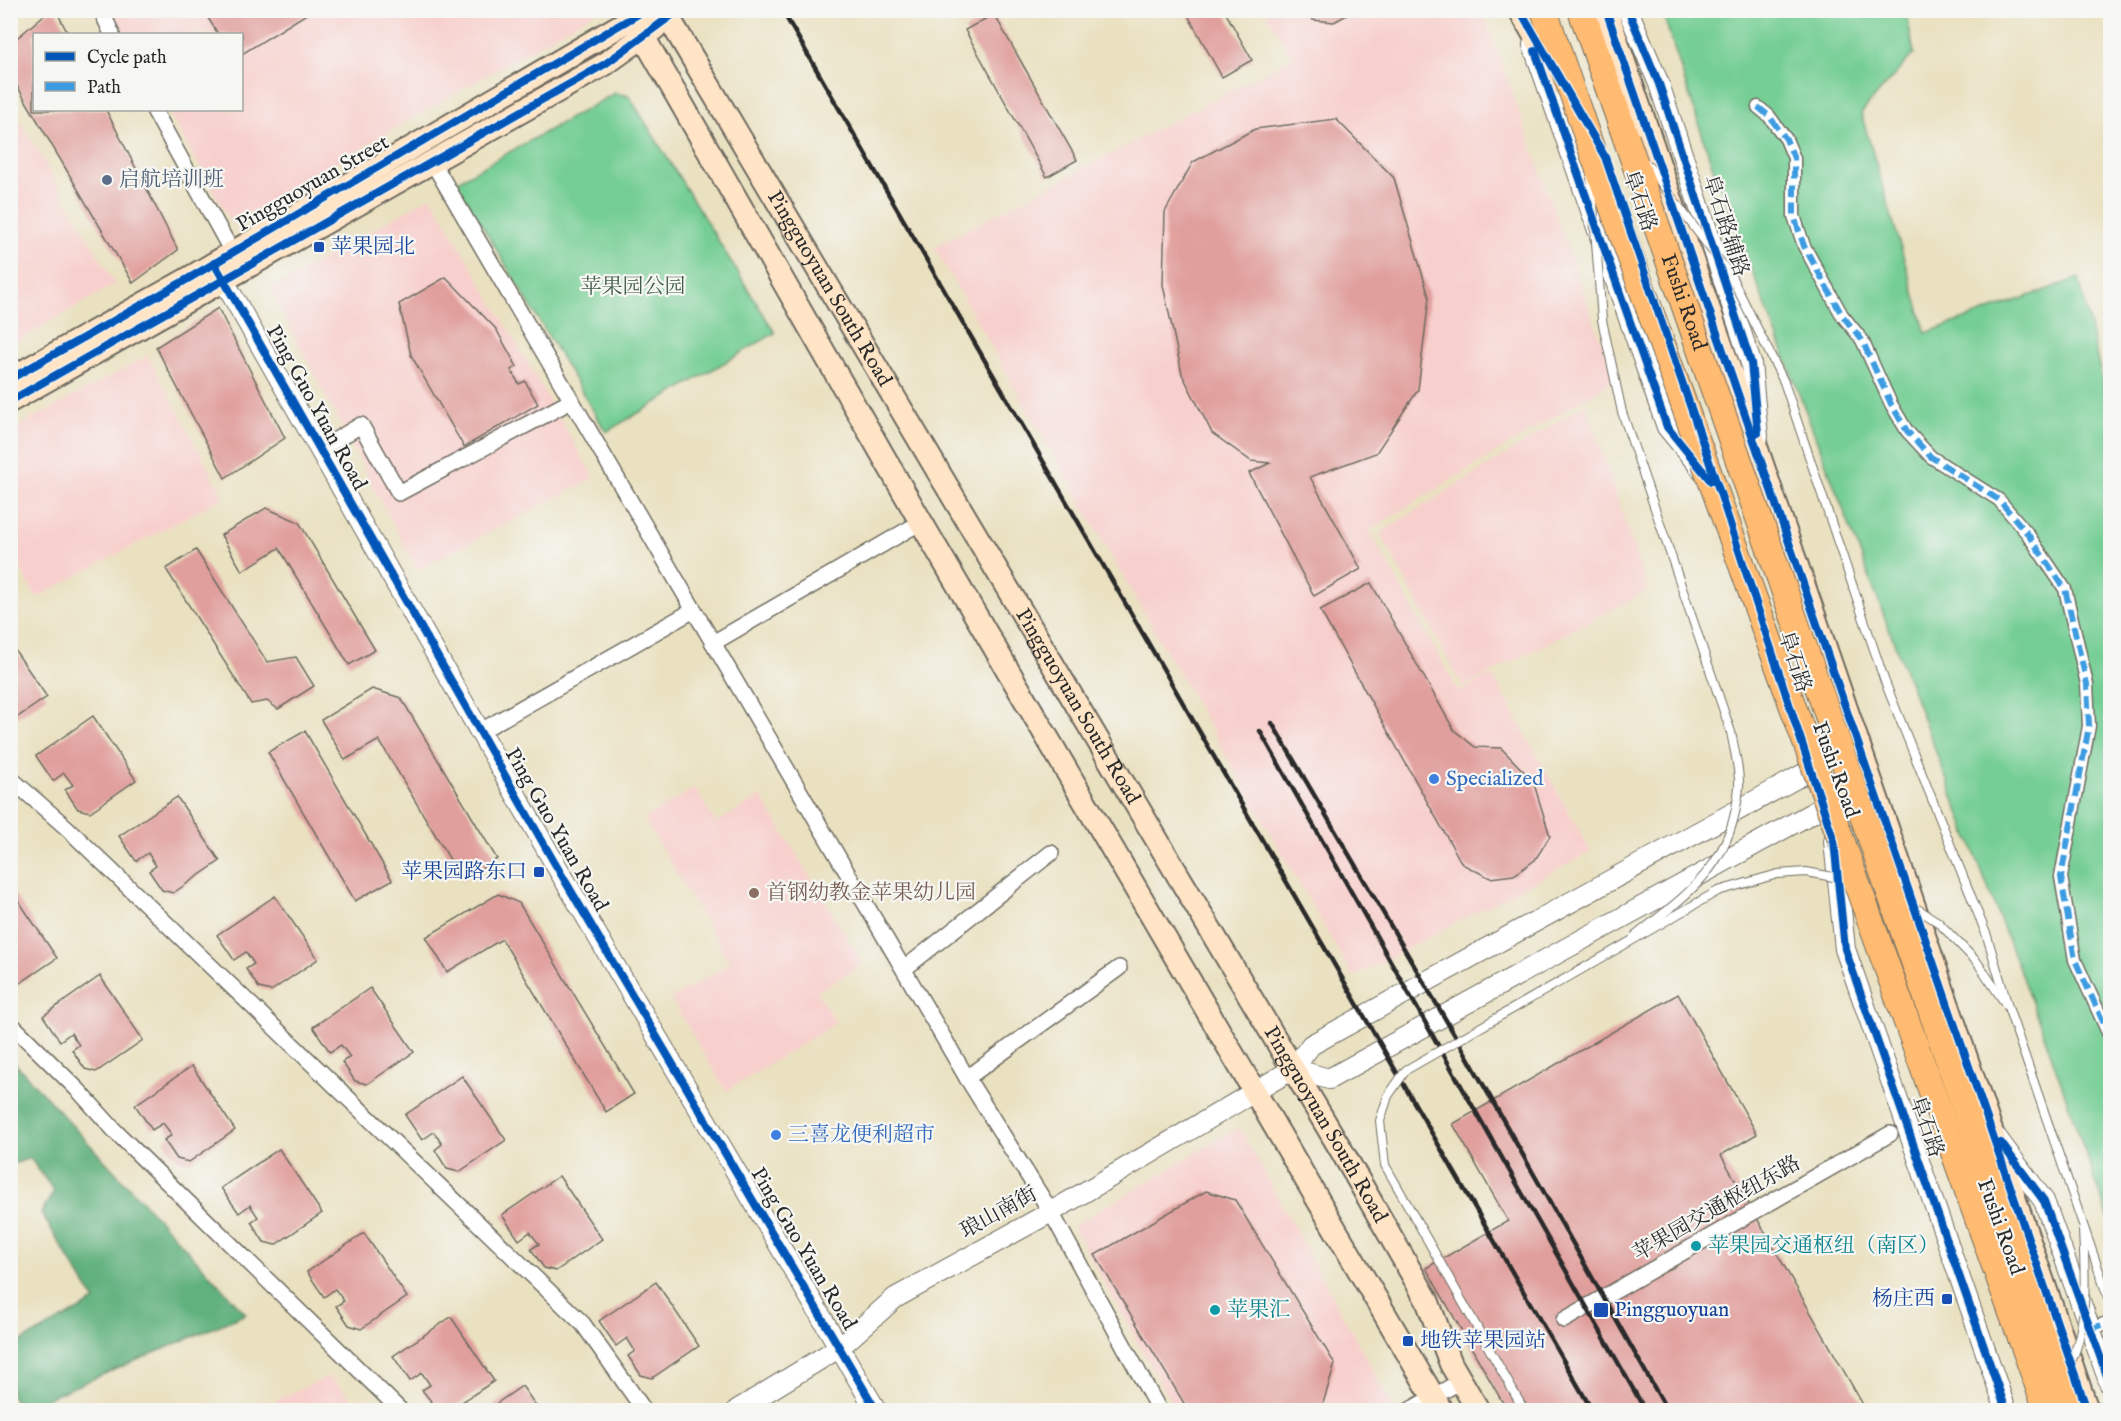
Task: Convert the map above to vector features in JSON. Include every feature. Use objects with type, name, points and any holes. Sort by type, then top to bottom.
[{"type":"highway","name":"Fushi Road","points":[[1581,10],[2071,1410]]},
{"type":"highway","name":"Fushi Road","points":[[1529,14],[1588,142],[2047,1410]]},
{"type":"main road","name":"阜石路","points":[[1606,10],[2087,1410]]},
{"type":"main road","points":[[637,19],[670,13]]},
{"type":"main road","name":"Pingguoyuan South Road","points":[[670,13],[1427,1300],[1451,1364],[1478,1410]]},
{"type":"main road","name":"阜石路","points":[[1529,14],[1605,157],[1719,490],[1834,841],[2036,1410]]},
{"type":"main road","name":"Pingguoyuan Street","points":[[10,379],[224,266],[433,163],[605,64],[637,19]]},
{"type":"main road","name":"Pingguoyuan Street","points":[[10,401],[224,266],[637,19]]},
{"type":"main road","name":"Pingguoyuan South Road","points":[[637,19],[921,522],[1438,1404]]},
{"type":"street","points":[[101,10],[112,33]]},
{"type":"street","name":"阜石路辅路","points":[[1628,10],[1659,84],[1750,363],[1761,460]]},
{"type":"street","points":[[1529,14],[1667,427],[1719,490]]},
{"type":"street","points":[[1758,107],[1769,116],[1786,140],[1794,158],[1794,216],[1804,246],[1842,315],[1862,340],[1891,404],[1907,431],[1931,457],[1999,500],[2027,533],[2065,590],[2087,684],[2089,726],[2061,877],[2075,960],[2110,1037]]},
{"type":"street","points":[[153,111],[224,266]]},
{"type":"street","points":[[433,163],[967,1078],[1051,1212],[1159,1410]]},
{"type":"street","name":"Ping Guo Yuan Road","points":[[224,266],[319,450],[479,732],[876,1410]]},
{"type":"street","points":[[319,450],[361,425],[399,493],[572,402]]},
{"type":"street","points":[[713,643],[921,522]]},
{"type":"street","points":[[479,732],[694,610]]},
{"type":"street","points":[[1811,770],[1311,1045],[1293,1069],[1329,1079],[1823,807]]},
{"type":"street","points":[[10,778],[75,836],[583,1324],[644,1410]]},
{"type":"street","name":"阜石路","points":[[1834,841],[1845,949],[2006,1410]]},
{"type":"street","points":[[904,969],[1051,853]]},
{"type":"street","points":[[967,1078],[1119,968]]},
{"type":"street","points":[[10,1023],[79,1091],[116,1132],[400,1410]]},
{"type":"street","name":"琅山南街","points":[[737,1410],[840,1347],[895,1298],[1051,1212],[1293,1069]]},
{"type":"street","points":[[1992,1131],[2044,1201],[2110,1384]]},
{"type":"street","name":"苹果园交通枢纽东路","points":[[1564,1320],[1890,1134]]},
{"type":"street","points":[[2090,1329],[2110,1322]]},
{"type":"street","points":[[1410,1410],[1438,1404],[1461,1381]]},
{"type":"lane","points":[[1626,138],[1731,276],[1784,382],[1885,682],[1987,936],[2009,1010],[2110,1303]]},
{"type":"lane","points":[[1588,142],[1596,271],[1602,320],[1622,412],[1731,732],[1739,785],[1729,840],[1702,882],[1615,953]]},
{"type":"lane","points":[[1524,1410],[1385,1165],[1380,1121],[1388,1096],[1406,1070],[1615,953],[1718,891],[1778,874],[1806,872],[1868,884]]},
{"type":"lane","points":[[1878,888],[1898,897],[1938,922],[1977,962],[2009,1010]]},
{"type":"lane","points":[[2036,1410],[2050,1400],[2069,1367],[2082,1332],[2085,1272],[2083,1221]]},
{"type":"shaded area","points":[[112,11],[597,11],[232,224],[168,111],[243,111],[243,33],[124,33]]},
{"type":"shaded area","points":[[1265,11],[1483,11],[1615,380],[1369,530],[1459,692],[1492,674],[1591,852],[1353,977],[934,247],[1292,58]]},
{"type":"shaded area","points":[[10,103],[115,284],[11,345],[10,345]]},
{"type":"shaded area","points":[[431,196],[594,478],[417,570],[270,290]]},
{"type":"shaded area","points":[[148,356],[224,497],[36,598],[11,550],[11,430]]},
{"type":"shaded area","points":[[1586,404],[1648,591],[1463,687],[1380,533]]},
{"type":"shaded area","name":"首钢幼教金苹果幼儿园","points":[[695,788],[716,823],[761,796],[863,964],[817,992],[836,1023],[726,1091],[671,999],[730,963],[644,819]]},
{"type":"shaded area","name":"苹果汇","points":[[1239,1127],[1395,1410],[1175,1410],[1073,1226]]},
{"type":"shaded area","points":[[329,1376],[363,1410],[255,1410]]},
{"type":"green space","points":[[1662,11],[1906,11],[1914,53],[1861,113],[1926,333],[2079,278],[2110,415],[2110,1222],[2043,1032],[1714,171]]},
{"type":"green space","name":"苹果园公园","points":[[615,93],[629,96],[775,333],[606,432],[456,182]]},
{"type":"green space","points":[[11,1059],[246,1314],[22,1409],[11,1396],[11,1347],[95,1301],[41,1213],[54,1191],[30,1158],[11,1165]]},
{"type":"building","name":"启航培训班","points":[[50,10],[56,10],[68,33],[33,33],[33,111],[107,111],[178,250],[133,283],[10,74],[10,44]]},
{"type":"building","points":[[203,10],[313,10],[243,53],[243,33],[217,33]]},
{"type":"building","points":[[1185,10],[1224,10],[1252,60],[1222,77]]},
{"type":"building","points":[[1307,10],[1356,10],[1334,22],[1313,20]]},
{"type":"building","points":[[994,14],[1077,160],[1047,177],[965,30]]},
{"type":"building","points":[[1336,119],[1394,178],[1429,297],[1418,390],[1376,453],[1310,477],[1361,569],[1314,596],[1249,473],[1270,463],[1251,461],[1212,433],[1182,374],[1163,285],[1165,212],[1193,162],[1255,129]]},
{"type":"building","points":[[446,277],[496,329],[517,367],[511,370],[519,384],[525,381],[538,404],[464,447],[411,355],[399,304]]},
{"type":"building","points":[[218,308],[285,438],[225,478],[156,347]]},
{"type":"building","points":[[266,508],[299,522],[375,650],[349,665],[279,548],[242,571],[221,535]]},
{"type":"building","points":[[196,550],[267,662],[296,657],[314,686],[278,709],[267,701],[251,704],[166,569]]},
{"type":"building","points":[[1371,583],[1454,730],[1475,747],[1501,748],[1533,781],[1550,836],[1535,860],[1514,875],[1490,878],[1462,864],[1320,610]]},
{"type":"building","points":[[10,643],[47,697],[10,722]]},
{"type":"building","points":[[372,689],[401,698],[497,859],[462,880],[379,740],[345,760],[321,720]]},
{"type":"building","points":[[93,716],[136,780],[90,812],[78,809],[65,790],[73,785],[64,773],[53,781],[36,756]]},
{"type":"building","points":[[305,731],[392,880],[355,901],[268,752]]},
{"type":"building","points":[[177,797],[220,861],[173,893],[162,890],[149,871],[156,866],[148,853],[136,861],[119,836]]},
{"type":"building","points":[[14,894],[57,958],[10,990],[10,896]]},
{"type":"building","points":[[498,894],[519,903],[634,1094],[606,1112],[502,939],[447,972],[426,937]]},
{"type":"building","points":[[275,896],[318,959],[271,991],[259,988],[246,969],[254,964],[246,952],[234,960],[217,935]]},
{"type":"building","points":[[100,976],[143,1040],[96,1072],[85,1069],[72,1050],[79,1045],[71,1033],[60,1041],[43,1016]]},
{"type":"building","points":[[370,988],[414,1052],[367,1084],[355,1081],[342,1062],[350,1057],[341,1045],[330,1052],[313,1027]]},
{"type":"building","points":[[1678,994],[1757,1134],[1721,1155],[1866,1410],[1507,1410],[1426,1268],[1508,1221],[1453,1124]]},
{"type":"building","points":[[192,1066],[235,1130],[189,1162],[177,1159],[164,1140],[172,1135],[163,1123],[152,1130],[135,1105]]},
{"type":"building","points":[[462,1076],[506,1140],[459,1172],[447,1169],[435,1150],[442,1144],[434,1132],[422,1140],[405,1115]]},
{"type":"building","points":[[279,1149],[322,1213],[275,1245],[264,1242],[251,1222],[258,1217],[250,1205],[239,1213],[221,1188]]},
{"type":"building","points":[[559,1176],[602,1239],[556,1271],[544,1268],[531,1249],[539,1244],[530,1232],[519,1240],[502,1215]]},
{"type":"building","name":"苹果汇","points":[[1206,1191],[1235,1200],[1335,1364],[1321,1410],[1188,1410],[1095,1255]]},
{"type":"building","points":[[364,1233],[407,1297],[361,1329],[349,1325],[336,1306],[344,1301],[335,1289],[324,1297],[307,1272]]},
{"type":"building","points":[[656,1282],[699,1346],[652,1378],[641,1375],[628,1356],[635,1351],[627,1338],[616,1346],[599,1321]]},
{"type":"building","points":[[451,1317],[494,1381],[450,1410],[438,1410],[422,1390],[430,1385],[422,1373],[410,1381],[393,1356]]},
{"type":"building","points":[[522,1386],[539,1410],[487,1410]]},
{"type":"railway","points":[[782,10],[1592,1410]]},
{"type":"railway","points":[[1272,723],[1467,1056],[1667,1410]]},
{"type":"railway","points":[[1260,731],[1645,1410]]},
{"type":"marked path","points":[[1758,107],[1769,116],[1786,139],[1794,158],[1794,216],[1804,246],[1842,315],[1862,340],[1891,404],[1907,431],[1931,457],[1999,500],[2027,533],[2065,589],[2087,684],[2089,726],[2061,877],[2075,960],[2110,1037]]},
{"type":"marked path","points":[[2090,1329],[2110,1322]]},
{"type":"cycle path","points":[[10,379],[186,280],[645,10]]},
{"type":"cycle path","points":[[10,401],[605,64],[679,10]]},
{"type":"cycle path","points":[[1520,10],[1605,157],[1719,490],[1834,841],[1845,949],[2006,1410]]},
{"type":"cycle path","points":[[1606,10],[2087,1410]]},
{"type":"cycle path","points":[[1628,10],[1659,84],[1751,363],[1758,433]]},
{"type":"cycle path","points":[[1535,51],[1667,427],[1711,481]]},
{"type":"cycle path","points":[[214,263],[554,862],[876,1410]]},
{"type":"cycle path","points":[[2001,1143],[2044,1201],[2110,1384]]},
{"type":"place","name":"启航培训班","points":[[107,180]]},
{"type":"place","name":"苹果园北","points":[[319,247]]},
{"type":"place","name":"Specialized","points":[[1434,779]]},
{"type":"place","name":"苹果园路东口","points":[[539,872]]},
{"type":"place","name":"首钢幼教金苹果幼儿园","points":[[754,893]]},
{"type":"place","name":"三喜龙便利超市","points":[[776,1135]]},
{"type":"place","name":"苹果园交通枢纽（南区）","points":[[1696,1246]]},
{"type":"place","name":"杨庄西","points":[[1947,1299]]},
{"type":"place","name":"苹果汇","points":[[1215,1310]]},
{"type":"place","name":"Pingguoyuan","points":[[1601,1310]]},
{"type":"place","name":"地铁苹果园站","points":[[1408,1341]]}]
